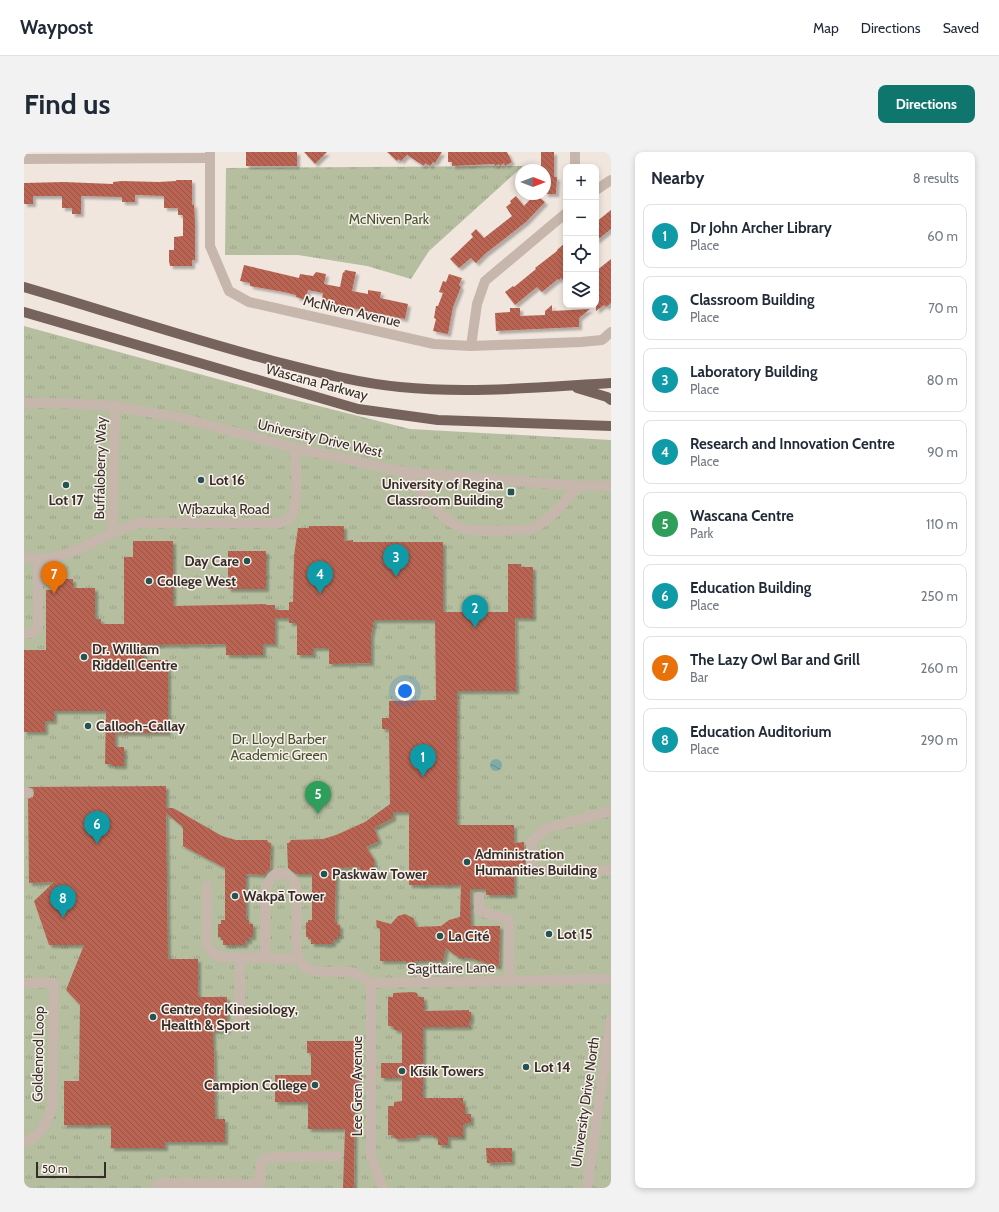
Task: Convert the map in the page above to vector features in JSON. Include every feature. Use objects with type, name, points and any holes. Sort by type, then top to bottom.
[{"type":"main road","name":"Wascana Parkway","points":[[24,287],[217,346],[330,376],[364,382],[400,387],[446,390],[572,386],[611,383]]},
{"type":"main road","name":"Wascana Parkway","points":[[24,312],[358,408],[438,420],[611,426]]},
{"type":"main road","points":[[572,386],[607,397],[611,400]]},
{"type":"street","points":[[575,152],[575,164]]},
{"type":"street","points":[[24,159],[210,155]]},
{"type":"street","name":"McNiven Avenue","points":[[210,155],[210,246],[229,291],[249,302],[434,344],[472,346],[602,340],[611,332]]},
{"type":"street","points":[[599,188],[611,180]]},
{"type":"street","points":[[472,346],[477,304],[486,281],[563,216]]},
{"type":"street","name":"University Drive West","points":[[24,403],[115,406],[182,418],[295,448],[405,472],[578,486],[611,486]]},
{"type":"street","name":"Buffaloberry Way","points":[[24,558],[59,556],[88,545],[112,533],[115,406]]},
{"type":"street","name":"Wį́bazuką Road","points":[[112,533],[126,526],[140,523],[279,523],[288,520],[293,513],[296,502],[295,448]]},
{"type":"street","points":[[405,472],[451,523],[461,528],[471,529],[520,530],[534,528],[549,517],[578,486]]},
{"type":"street","points":[[24,634],[32,633],[38,626],[38,558]]},
{"type":"street","points":[[611,811],[547,828],[531,842],[531,866],[534,871],[611,870]]},
{"type":"street","points":[[264,958],[265,891],[274,874],[286,874],[294,881],[297,952],[301,963],[308,969],[318,972],[349,972],[360,975],[371,983]]},
{"type":"street","points":[[207,886],[207,945],[214,954],[220,957],[299,959]]},
{"type":"street","points":[[479,897],[479,911],[509,920],[509,981]]},
{"type":"street","points":[[240,957],[240,1020]]},
{"type":"street","name":"Sagittaire Lane","points":[[371,983],[611,979]]},
{"type":"street","name":"Goldenrod Loop","points":[[24,983],[54,983],[52,1106],[48,1119],[39,1134],[24,1142]]},
{"type":"street","name":"Lee Gren Avenue","points":[[371,983],[371,1156],[382,1187]]},
{"type":"street","name":"University Drive North","points":[[587,1188],[611,1020]]},
{"type":"street","points":[[155,1188],[163,1182],[260,1186],[260,1167],[263,1160],[272,1157],[337,1156]]},
{"type":"green space","name":"McNiven Park","points":[[515,166],[515,173],[429,251],[411,279],[367,266],[298,255],[225,255],[226,168]]},
{"type":"green space","name":"Dr. Lloyd Barber Academic Green","points":[[24,326],[287,398],[410,429],[611,440],[611,1188],[24,1188]]},
{"type":"water","points":[[494,759],[498,759],[502,765],[498,771],[494,771],[490,767],[490,763]]},
{"type":"building","points":[[246,152],[297,152],[297,166],[246,166]]},
{"type":"building","points":[[304,152],[327,152],[315,164]]},
{"type":"building","points":[[387,152],[442,152],[435,163],[433,162],[430,166],[425,163],[424,166],[407,155],[401,161],[398,159],[397,161]]},
{"type":"building","points":[[448,152],[507,152],[512,162],[505,166],[504,163],[500,166],[499,164],[495,166],[494,164],[452,166],[452,162],[448,162]]},
{"type":"building","points":[[541,152],[554,152],[554,177],[557,177],[556,194],[551,194],[551,164],[541,164]]},
{"type":"building","points":[[192,180],[192,205],[194,204],[195,223],[195,260],[192,260],[192,266],[170,266],[169,250],[174,250],[174,237],[183,236],[183,215],[178,215],[178,208],[164,208],[164,196],[135,195],[135,202],[122,202],[122,197],[81,196],[81,214],[72,214],[72,208],[62,208],[62,196],[33,196],[33,204],[24,204],[24,183],[64,182],[113,184],[113,182],[122,181],[158,182]]},
{"type":"building","points":[[515,197],[515,200],[519,200],[524,206],[530,200],[542,200],[545,202],[526,222],[485,254],[476,263],[471,258],[459,268],[450,259],[473,237],[471,234],[476,229],[484,238],[512,216],[506,207]]},
{"type":"building","points":[[611,210],[611,229],[599,239],[599,236],[599,220]]},
{"type":"building","points":[[563,245],[563,280],[561,278],[559,280],[558,279],[542,292],[537,287],[515,305],[505,292],[513,286],[514,287]]},
{"type":"building","points":[[611,259],[611,303],[606,307],[604,305],[596,311],[596,308],[599,308],[599,269]]},
{"type":"building","points":[[244,265],[299,278],[300,274],[313,276],[316,272],[326,274],[324,284],[340,287],[343,272],[344,273],[345,270],[356,272],[352,291],[368,294],[368,290],[381,292],[380,298],[408,304],[405,319],[323,302],[323,293],[308,290],[306,300],[296,297],[296,295],[284,292],[250,286],[250,283],[240,281]]},
{"type":"building","points":[[449,274],[462,278],[459,285],[461,287],[453,307],[448,334],[433,331],[436,319],[434,318],[436,306],[438,306],[443,293],[439,292],[443,281],[446,282]]},
{"type":"building","points":[[552,305],[552,311],[590,309],[579,318],[579,327],[496,331],[495,313],[510,312],[510,308],[520,308],[520,316],[545,315],[545,311]]},
{"type":"building","points":[[309,526],[344,526],[344,541],[443,542],[443,612],[508,612],[508,564],[521,564],[521,567],[533,567],[533,618],[515,618],[516,691],[457,691],[457,825],[514,825],[514,843],[524,842],[525,866],[514,866],[514,895],[486,895],[486,889],[470,889],[471,926],[500,926],[499,967],[470,958],[460,958],[446,948],[443,961],[415,961],[415,965],[404,961],[380,961],[380,928],[377,928],[376,920],[391,924],[398,916],[405,914],[413,918],[417,927],[441,926],[449,920],[460,917],[461,885],[409,885],[409,812],[393,812],[393,818],[374,828],[379,841],[366,847],[374,859],[374,871],[360,871],[360,867],[336,868],[335,922],[337,922],[337,925],[340,925],[340,936],[337,936],[337,940],[333,940],[333,944],[311,944],[311,939],[306,937],[306,922],[308,923],[308,920],[312,920],[312,874],[296,874],[288,868],[287,843],[291,840],[323,839],[336,835],[365,822],[390,804],[389,729],[382,729],[382,718],[389,718],[389,701],[436,700],[435,620],[374,620],[371,636],[371,663],[329,664],[329,648],[313,648],[313,655],[297,655],[297,623],[289,623],[289,618],[275,618],[275,644],[263,644],[263,655],[226,655],[226,644],[144,645],[144,660],[168,660],[168,733],[115,733],[115,747],[124,747],[124,766],[112,766],[112,764],[105,764],[106,711],[54,711],[54,721],[45,721],[45,732],[24,732],[24,650],[46,650],[46,590],[54,590],[54,579],[73,579],[73,588],[95,588],[95,619],[101,619],[101,624],[124,624],[124,557],[133,557],[133,541],[173,541],[173,606],[266,604],[275,605],[275,610],[289,610],[289,602],[293,602],[294,556],[298,528],[309,528]]},
{"type":"building","name":"Day Care","points":[[228,551],[266,551],[266,589],[228,589]]},
{"type":"building","name":"Centre for Kinesiology, Health & Sport","points":[[166,786],[166,808],[173,808],[222,836],[236,840],[267,840],[271,843],[270,870],[265,873],[265,875],[246,874],[246,920],[249,920],[249,924],[253,924],[253,937],[249,937],[249,941],[245,941],[245,945],[223,945],[223,940],[221,940],[221,937],[218,937],[218,924],[221,924],[221,920],[225,920],[225,868],[183,846],[183,827],[166,813],[168,959],[198,959],[198,997],[227,997],[227,1031],[213,1031],[215,1119],[225,1119],[225,1142],[165,1142],[165,1148],[111,1148],[111,1125],[64,1125],[64,1081],[79,1081],[80,1005],[66,990],[84,945],[49,945],[34,901],[54,882],[29,883],[28,799],[33,797],[34,793],[33,789],[28,787]]},
{"type":"building","name":"Kīšik Towers","points":[[393,993],[417,993],[418,997],[424,997],[424,1011],[469,1010],[469,1012],[471,1012],[469,1027],[423,1027],[423,1098],[463,1098],[463,1104],[465,1104],[465,1114],[471,1114],[471,1123],[465,1123],[465,1125],[463,1125],[463,1137],[448,1137],[448,1145],[438,1145],[438,1137],[433,1137],[433,1135],[417,1135],[417,1138],[398,1139],[394,1138],[394,1135],[388,1135],[388,1106],[394,1106],[394,1102],[402,1101],[402,1078],[381,1078],[381,1063],[402,1063],[402,1031],[394,1030],[393,1026],[388,1026],[388,997],[393,997]]},
{"type":"building","name":"Campion College","points":[[307,1041],[355,1041],[355,1057],[359,1057],[359,1082],[355,1082],[354,1188],[343,1188],[345,1129],[308,1129],[308,1102],[275,1102],[275,1075],[311,1075],[311,1053],[307,1053]]},
{"type":"building","points":[[486,1148],[512,1148],[512,1162],[487,1163]]},
{"type":"place","name":"Lot 16","points":[[201,480]]},
{"type":"place","name":"Lot 17","points":[[66,485]]},
{"type":"place","name":"University of Regina Classroom Building","points":[[511,492]]},
{"type":"place","name":"Day Care","points":[[247,561]]},
{"type":"place","name":"Laboratory Building","points":[[396,577]]},
{"type":"place","name":"College West","points":[[149,581]]},
{"type":"place","name":"The Lazy Owl Bar and Grill","points":[[54,594]]},
{"type":"place","name":"Research and Innovation Centre","points":[[320,594]]},
{"type":"place","name":"Classroom Building","points":[[475,628]]},
{"type":"place","name":"Dr. William Riddell Centre","points":[[84,657]]},
{"type":"place","name":"Callooh-Callay","points":[[88,726]]},
{"type":"place","name":"Dr John Archer Library","points":[[423,777]]},
{"type":"place","name":"Wascana Centre","points":[[318,814]]},
{"type":"place","name":"Education Building","points":[[97,844]]},
{"type":"place","name":"Administration Humanities Building","points":[[467,862]]},
{"type":"place","name":"Paskwāw Tower","points":[[324,874]]},
{"type":"place","name":"Wakpā Tower","points":[[235,896]]},
{"type":"place","name":"Education Auditorium","points":[[63,918]]},
{"type":"place","name":"Lot 15","points":[[549,934]]},
{"type":"place","name":"La Cité","points":[[440,936]]},
{"type":"place","name":"Centre for Kinesiology, Health & Sport","points":[[153,1017]]},
{"type":"place","name":"Lot 14","points":[[526,1067]]},
{"type":"place","name":"Kīšik Towers","points":[[402,1071]]},
{"type":"place","name":"Campion College","points":[[315,1085]]}]
